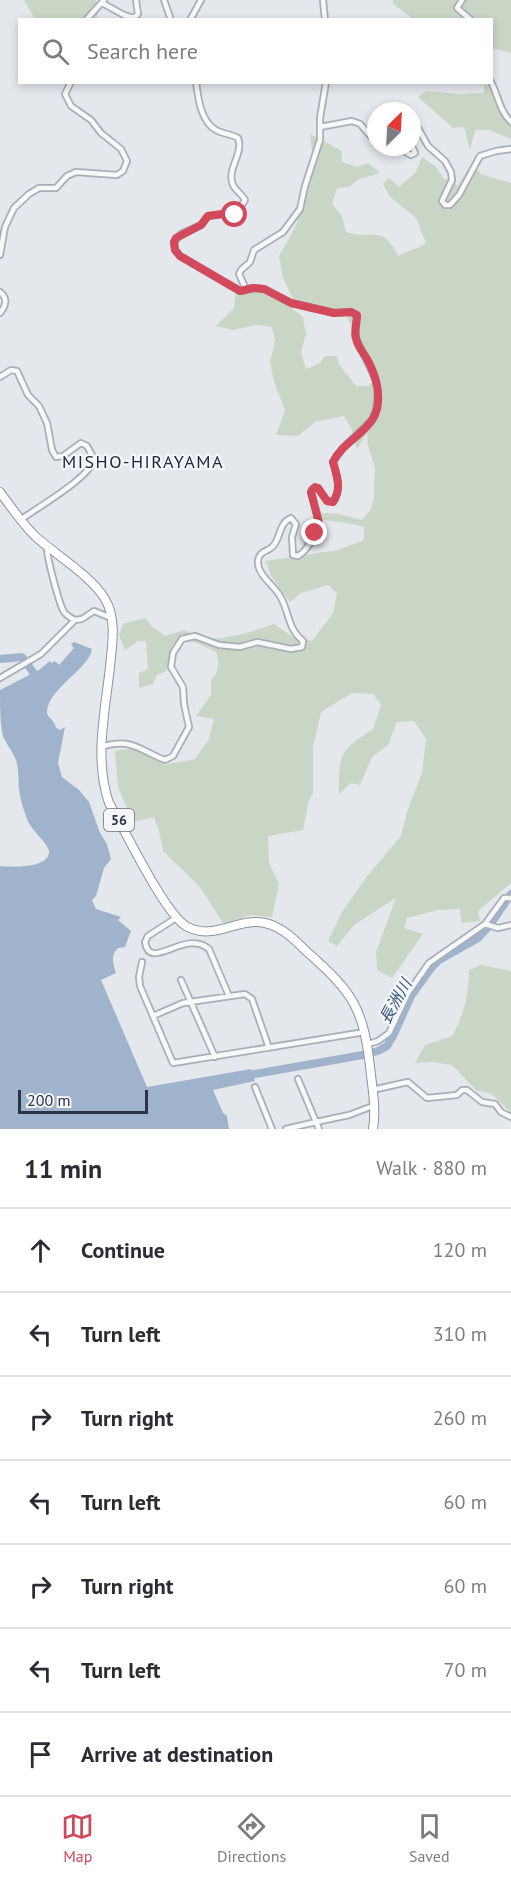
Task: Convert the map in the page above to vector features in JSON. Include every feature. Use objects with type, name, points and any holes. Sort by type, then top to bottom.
[{"type":"highway","name":"56","points":[[0,492],[20,520],[47,546],[89,580],[105,600],[111,618],[113,641],[101,747],[104,787],[109,802],[176,918]]},
{"type":"highway","points":[[176,918],[194,930],[205,932],[215,932],[252,922],[276,927],[287,933],[341,983],[354,1001],[365,1032],[374,1129]]},
{"type":"street","points":[[88,18],[103,1],[124,15],[134,18],[138,14],[136,0]]},
{"type":"street","points":[[164,0],[170,18]]},
{"type":"street","points":[[191,18],[201,0]]},
{"type":"street","points":[[323,0],[325,18]]},
{"type":"street","points":[[462,0],[457,8],[469,18]]},
{"type":"street","points":[[0,255],[8,219],[20,202],[34,190],[44,187],[56,188],[68,176],[76,172],[117,175],[126,167],[126,156],[121,148],[101,133],[91,120],[67,102],[65,94],[69,84]]},
{"type":"street","points":[[101,747],[118,742],[128,743],[165,760],[173,756],[189,727],[183,687],[171,668],[173,653],[182,639],[195,636],[219,645],[240,647],[263,642],[291,649],[302,647],[304,644],[291,629],[286,606],[278,591],[260,570],[258,558],[260,554],[274,546],[284,522],[291,518],[296,524],[292,537],[293,555],[302,554],[319,523],[312,489],[318,488],[327,501],[335,500],[338,486],[333,462],[343,448],[372,420],[376,410],[378,390],[375,378],[368,360],[356,342],[357,315],[351,312],[334,313],[291,303],[264,289],[253,288],[244,291],[232,287],[180,256],[174,246],[176,238],[201,225],[208,216],[223,214],[230,217],[235,215],[245,200],[232,184],[233,167],[240,149],[238,138],[213,128],[208,123],[201,108],[196,84]]},
{"type":"street","points":[[244,291],[239,274],[250,262],[254,250],[283,232],[300,209],[305,186],[317,153],[326,84]]},
{"type":"street","points":[[492,84],[501,111],[511,122]]},
{"type":"street","points":[[320,128],[352,121],[360,124],[367,132]]},
{"type":"street","points":[[421,133],[428,146],[445,161],[451,172],[453,178],[442,201],[445,205],[450,205],[459,195],[480,156],[511,149]]},
{"type":"street","points":[[0,292],[6,303],[0,313]]},
{"type":"street","points":[[0,377],[11,370],[20,374],[28,395],[39,406],[46,423],[52,450],[57,457],[63,456],[81,443],[87,446],[94,459],[92,466],[66,490],[44,502],[20,520]]},
{"type":"street","points":[[47,546],[60,603],[66,615],[75,620]]},
{"type":"street","points":[[0,678],[41,654],[75,620],[82,619],[94,611],[111,618]]},
{"type":"street","points":[[368,1046],[389,1033],[408,993],[429,963],[485,924],[504,898],[511,898]]},
{"type":"street","points":[[176,918],[148,936],[145,942],[146,949],[157,954],[187,942],[205,945],[209,949],[229,996]]},
{"type":"street","points":[[485,924],[498,928],[511,925]]},
{"type":"street","points":[[142,962],[140,986],[173,1063],[365,1032]]},
{"type":"street","points":[[181,980],[215,1057]]},
{"type":"street","points":[[153,1016],[191,1001],[245,993],[252,999],[269,1048]]},
{"type":"street","points":[[298,1079],[319,1129]]},
{"type":"street","points":[[372,1090],[408,1082],[427,1098],[457,1095],[462,1090],[467,1090],[480,1101],[495,1104],[501,1112],[511,1117]]},
{"type":"street","points":[[255,1087],[272,1129]]},
{"type":"street","points":[[286,1129],[349,1115],[373,1106]]},
{"type":"green space","points":[[24,0],[96,0],[98,18],[34,18]]},
{"type":"green space","points":[[393,0],[511,0],[511,53],[493,48],[493,18],[412,18],[393,4]]},
{"type":"green space","points":[[484,84],[499,91],[508,114],[511,115],[511,139],[489,130],[475,130],[470,150],[464,127],[453,128],[418,97],[426,91],[459,94],[484,93]]},
{"type":"green space","points":[[310,134],[342,151],[342,162],[357,167],[368,163],[380,173],[359,179],[349,187],[337,188],[332,204],[342,216],[346,232],[382,236],[398,256],[426,243],[416,218],[390,197],[383,184],[389,178],[399,187],[416,172],[422,157],[436,167],[444,179],[455,180],[457,187],[472,164],[481,174],[511,183],[511,883],[478,911],[480,921],[461,923],[460,909],[438,910],[407,918],[404,928],[423,934],[392,978],[377,970],[376,952],[396,898],[354,925],[337,946],[328,941],[342,912],[368,875],[401,836],[407,812],[422,773],[426,739],[414,721],[397,722],[388,745],[372,757],[360,785],[351,783],[339,794],[343,755],[353,743],[373,729],[381,705],[373,694],[352,693],[321,712],[313,747],[313,793],[308,803],[303,830],[268,836],[269,863],[279,884],[272,917],[250,915],[224,924],[200,887],[163,851],[154,817],[133,822],[118,787],[115,751],[136,748],[164,765],[195,759],[209,739],[214,719],[196,716],[211,695],[211,680],[218,666],[217,653],[192,642],[175,642],[169,652],[171,665],[166,671],[157,675],[153,684],[139,688],[139,673],[148,669],[146,641],[138,641],[125,650],[119,635],[123,624],[146,618],[151,626],[165,636],[184,630],[202,638],[211,639],[239,635],[274,624],[293,637],[312,641],[333,613],[337,593],[328,585],[301,593],[290,602],[271,576],[266,561],[338,550],[364,540],[364,527],[312,517],[330,513],[362,520],[371,509],[375,467],[368,446],[367,433],[357,449],[351,428],[344,416],[315,422],[298,436],[276,435],[285,410],[274,382],[270,362],[275,341],[272,327],[256,325],[233,330],[216,326],[234,308],[236,291],[249,289],[270,292],[303,317],[306,334],[301,352],[306,369],[320,363],[325,356],[337,356],[339,364],[356,386],[368,386],[378,378],[368,360],[352,341],[351,325],[344,311],[309,312],[292,297],[283,278],[279,256],[295,228],[304,200],[313,159]]},
{"type":"green space","points":[[481,965],[511,971],[511,1113],[492,1094],[476,1090],[452,1065],[432,1062],[415,1063],[425,1045],[452,1036],[465,1004],[469,970]]},
{"type":"water","points":[[74,642],[92,649],[90,656],[55,694],[49,703],[47,713],[56,728],[60,730],[65,727],[58,763],[62,777],[79,790],[89,802],[111,859],[104,868],[96,896],[92,900],[96,909],[121,917],[118,920],[131,931],[125,947],[118,948],[114,954],[113,963],[116,973],[101,980],[147,1087],[251,1069],[255,1081],[213,1090],[223,1113],[227,1116],[229,1129],[0,1129],[0,866],[36,864],[47,858],[49,852],[29,823],[23,807],[16,760],[3,736],[0,690],[39,670],[50,661],[52,663],[55,661],[59,665],[74,648],[71,644]]},
{"type":"waterway","points":[[0,659],[22,657],[37,678]]},
{"type":"waterway","name":"長洲川","points":[[243,1076],[363,1055],[387,1046],[411,996],[432,967],[439,960],[478,938],[490,925],[511,894]]},
{"type":"district","name":"MISHO-HIRAYAMA","points":[[143,461]]},
{"type":"route","points":[[235,215],[230,217],[223,214],[208,216],[201,225],[176,238],[175,250],[180,256],[240,291],[253,288],[264,289],[291,303],[328,312],[351,312],[357,315],[356,342],[368,360],[375,378],[378,390],[376,410],[372,420],[343,448],[333,462],[338,480],[338,493],[335,500],[330,503],[318,488],[312,489],[312,500],[319,523],[315,533]]}]
